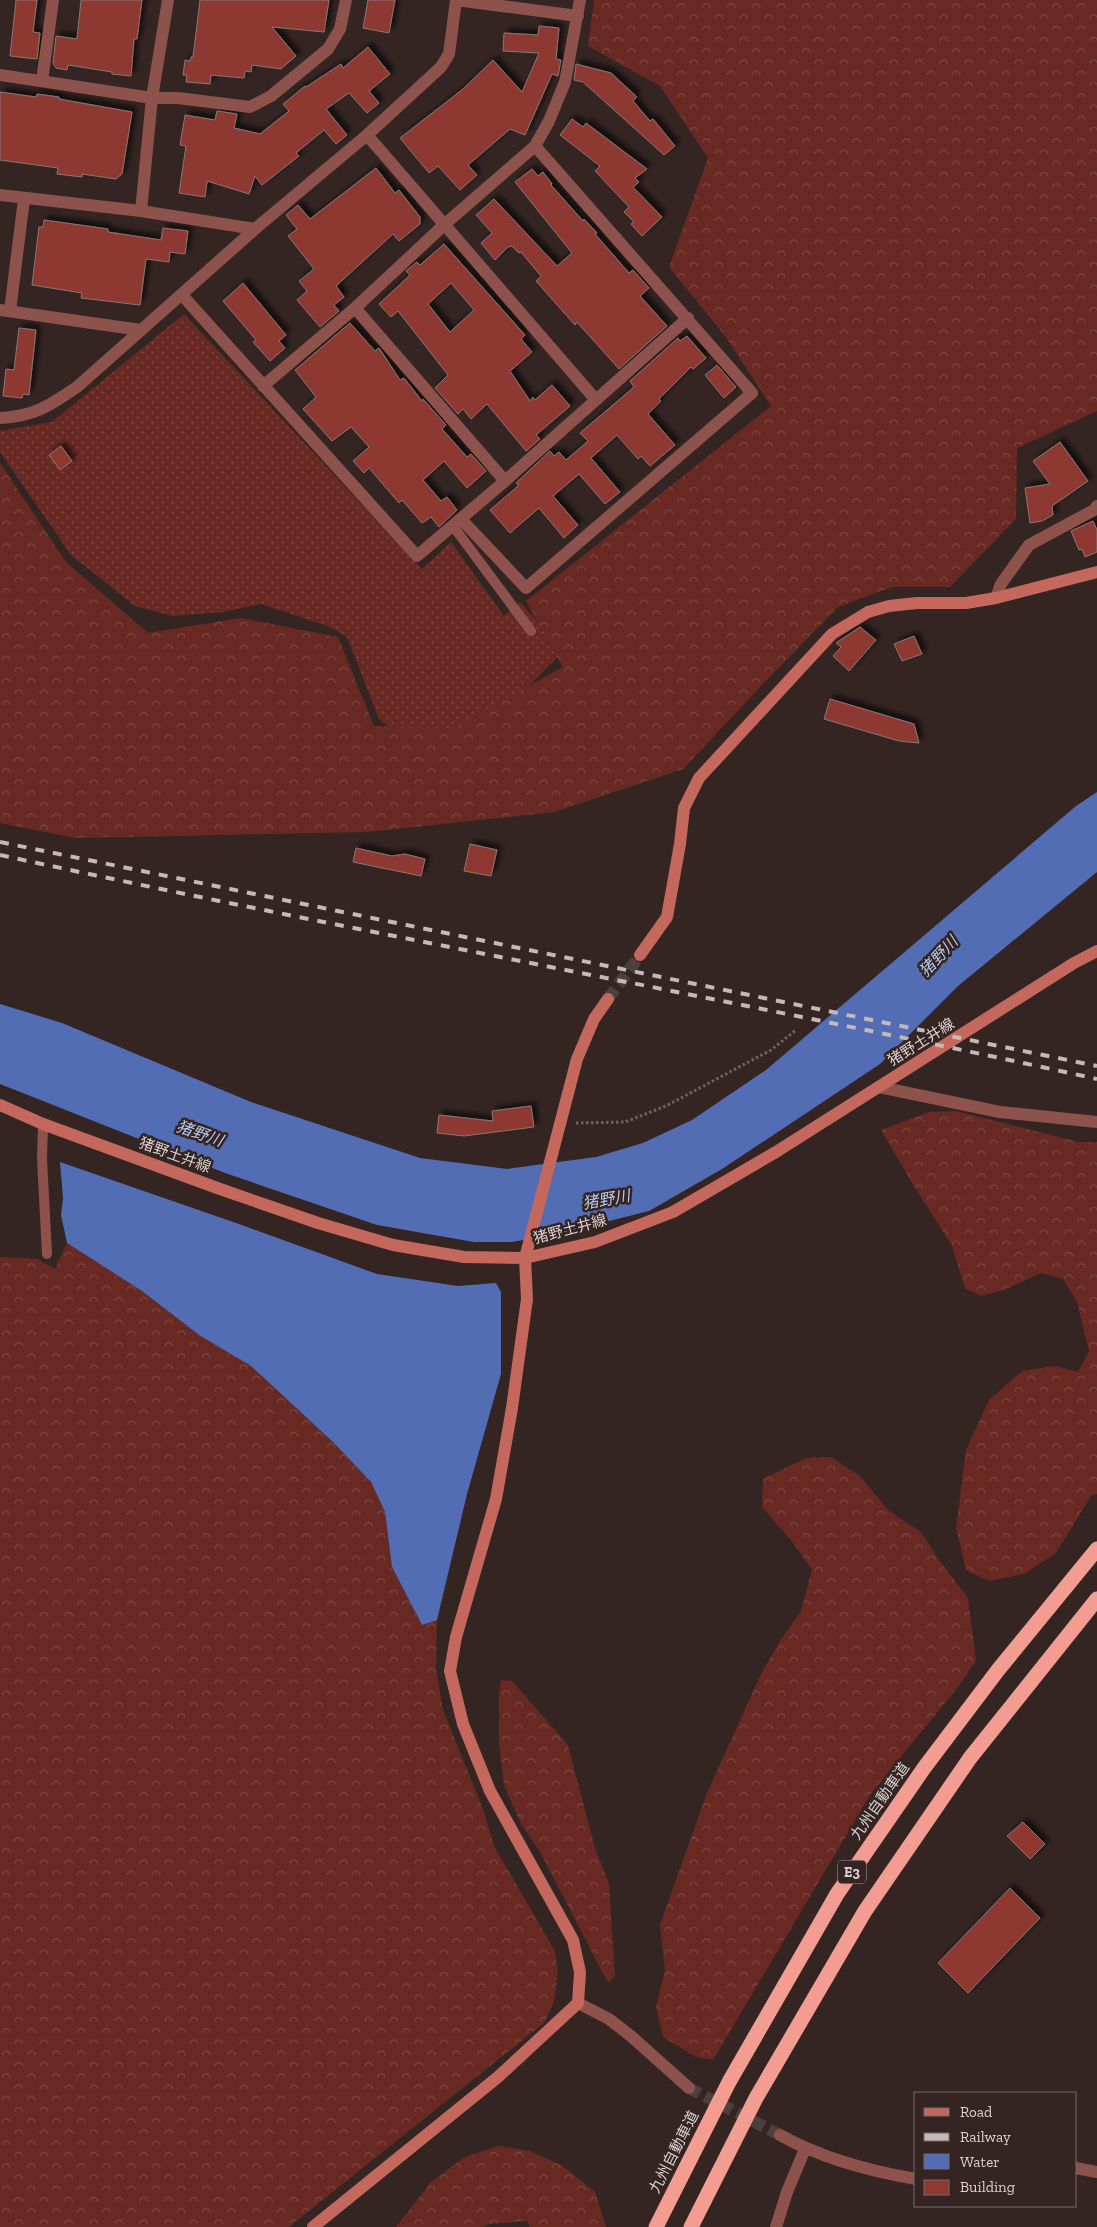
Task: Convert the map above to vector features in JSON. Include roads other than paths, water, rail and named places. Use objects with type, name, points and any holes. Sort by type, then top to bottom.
[{"type":"highway","name":"九州自動車道","points":[[656,2227],[729,2082],[837,1894],[924,1768],[981,1693],[1097,1549]]},
{"type":"highway","name":"E3","points":[[691,2227],[756,2098],[865,1911],[970,1758],[1097,1598]]},
{"type":"street","points":[[42,81],[53,0]]},
{"type":"street","points":[[141,211],[152,98],[168,0]]},
{"type":"street","points":[[0,75],[152,98],[178,98],[250,107],[271,96],[328,49],[340,29],[346,0]]},
{"type":"street","points":[[0,418],[23,417],[49,405],[77,387],[255,229],[367,135],[441,67],[449,54],[456,0],[578,16]]},
{"type":"street","points":[[263,386],[355,308],[445,224],[535,146],[549,121],[565,82],[580,0]]},
{"type":"street","points":[[367,135],[596,400]]},
{"type":"street","points":[[457,522],[526,588],[752,393],[535,146]]},
{"type":"street","points":[[0,195],[141,211],[255,229]]},
{"type":"street","points":[[24,199],[5,311],[141,330]]},
{"type":"street","points":[[182,295],[417,556],[505,481],[688,318]]},
{"type":"street","points":[[355,308],[505,481]]},
{"type":"street","points":[[996,598],[1001,584],[1029,544],[1094,510],[1097,506]]},
{"type":"street","points":[[640,955],[667,917],[680,844],[684,808],[700,778],[832,634],[868,612],[889,606],[917,603],[966,603],[996,598],[1097,572]]},
{"type":"street","name":"猪野土井線","points":[[0,1105],[43,1124],[229,1192],[318,1223],[393,1245],[464,1257],[525,1258],[595,1242],[673,1212],[776,1152],[1074,962],[1097,951]]},
{"type":"street","points":[[313,2227],[498,2077],[578,2003],[580,1972],[573,1940],[490,1791],[463,1724],[450,1671],[456,1637],[496,1499],[512,1408],[527,1299],[525,1258],[577,1059],[594,1019],[608,999]]},
{"type":"street","points":[[879,1087],[1000,1112],[1097,1122]]},
{"type":"street","points":[[578,2003],[609,2019],[689,2088]]},
{"type":"street","points":[[780,2135],[805,2149],[866,2168],[914,2179]]},
{"type":"street","points":[[776,2227],[787,2192],[805,2149]]},
{"type":"street","points":[[1077,2168],[1097,2172]]},
{"type":"lane","points":[[457,522],[531,631]]},
{"type":"lane","points":[[43,1124],[42,1159],[47,1254]]},
{"type":"water","name":"猪野川","points":[[1097,792],[1097,872],[958,986],[880,1064],[722,1169],[649,1211],[557,1234],[512,1242],[474,1242],[377,1225],[225,1173],[0,1084],[0,1004],[62,1023],[251,1102],[420,1158],[507,1169],[596,1157],[643,1143],[692,1120],[766,1070],[1076,806]]},
{"type":"water","points":[[60,1162],[377,1274],[458,1286],[496,1283],[501,1292],[501,1374],[467,1494],[437,1620],[422,1625],[392,1567],[385,1512],[371,1482],[334,1443],[251,1366],[199,1335],[142,1291],[67,1243],[61,1215],[63,1198]]},
{"type":"tunnel","points":[[608,999],[640,955]]},
{"type":"tunnel","points":[[689,2088],[780,2135]]},
{"type":"railway","points":[[0,842],[1097,1066]]},
{"type":"railway","points":[[0,855],[274,912],[823,1021],[1097,1079]]}]
